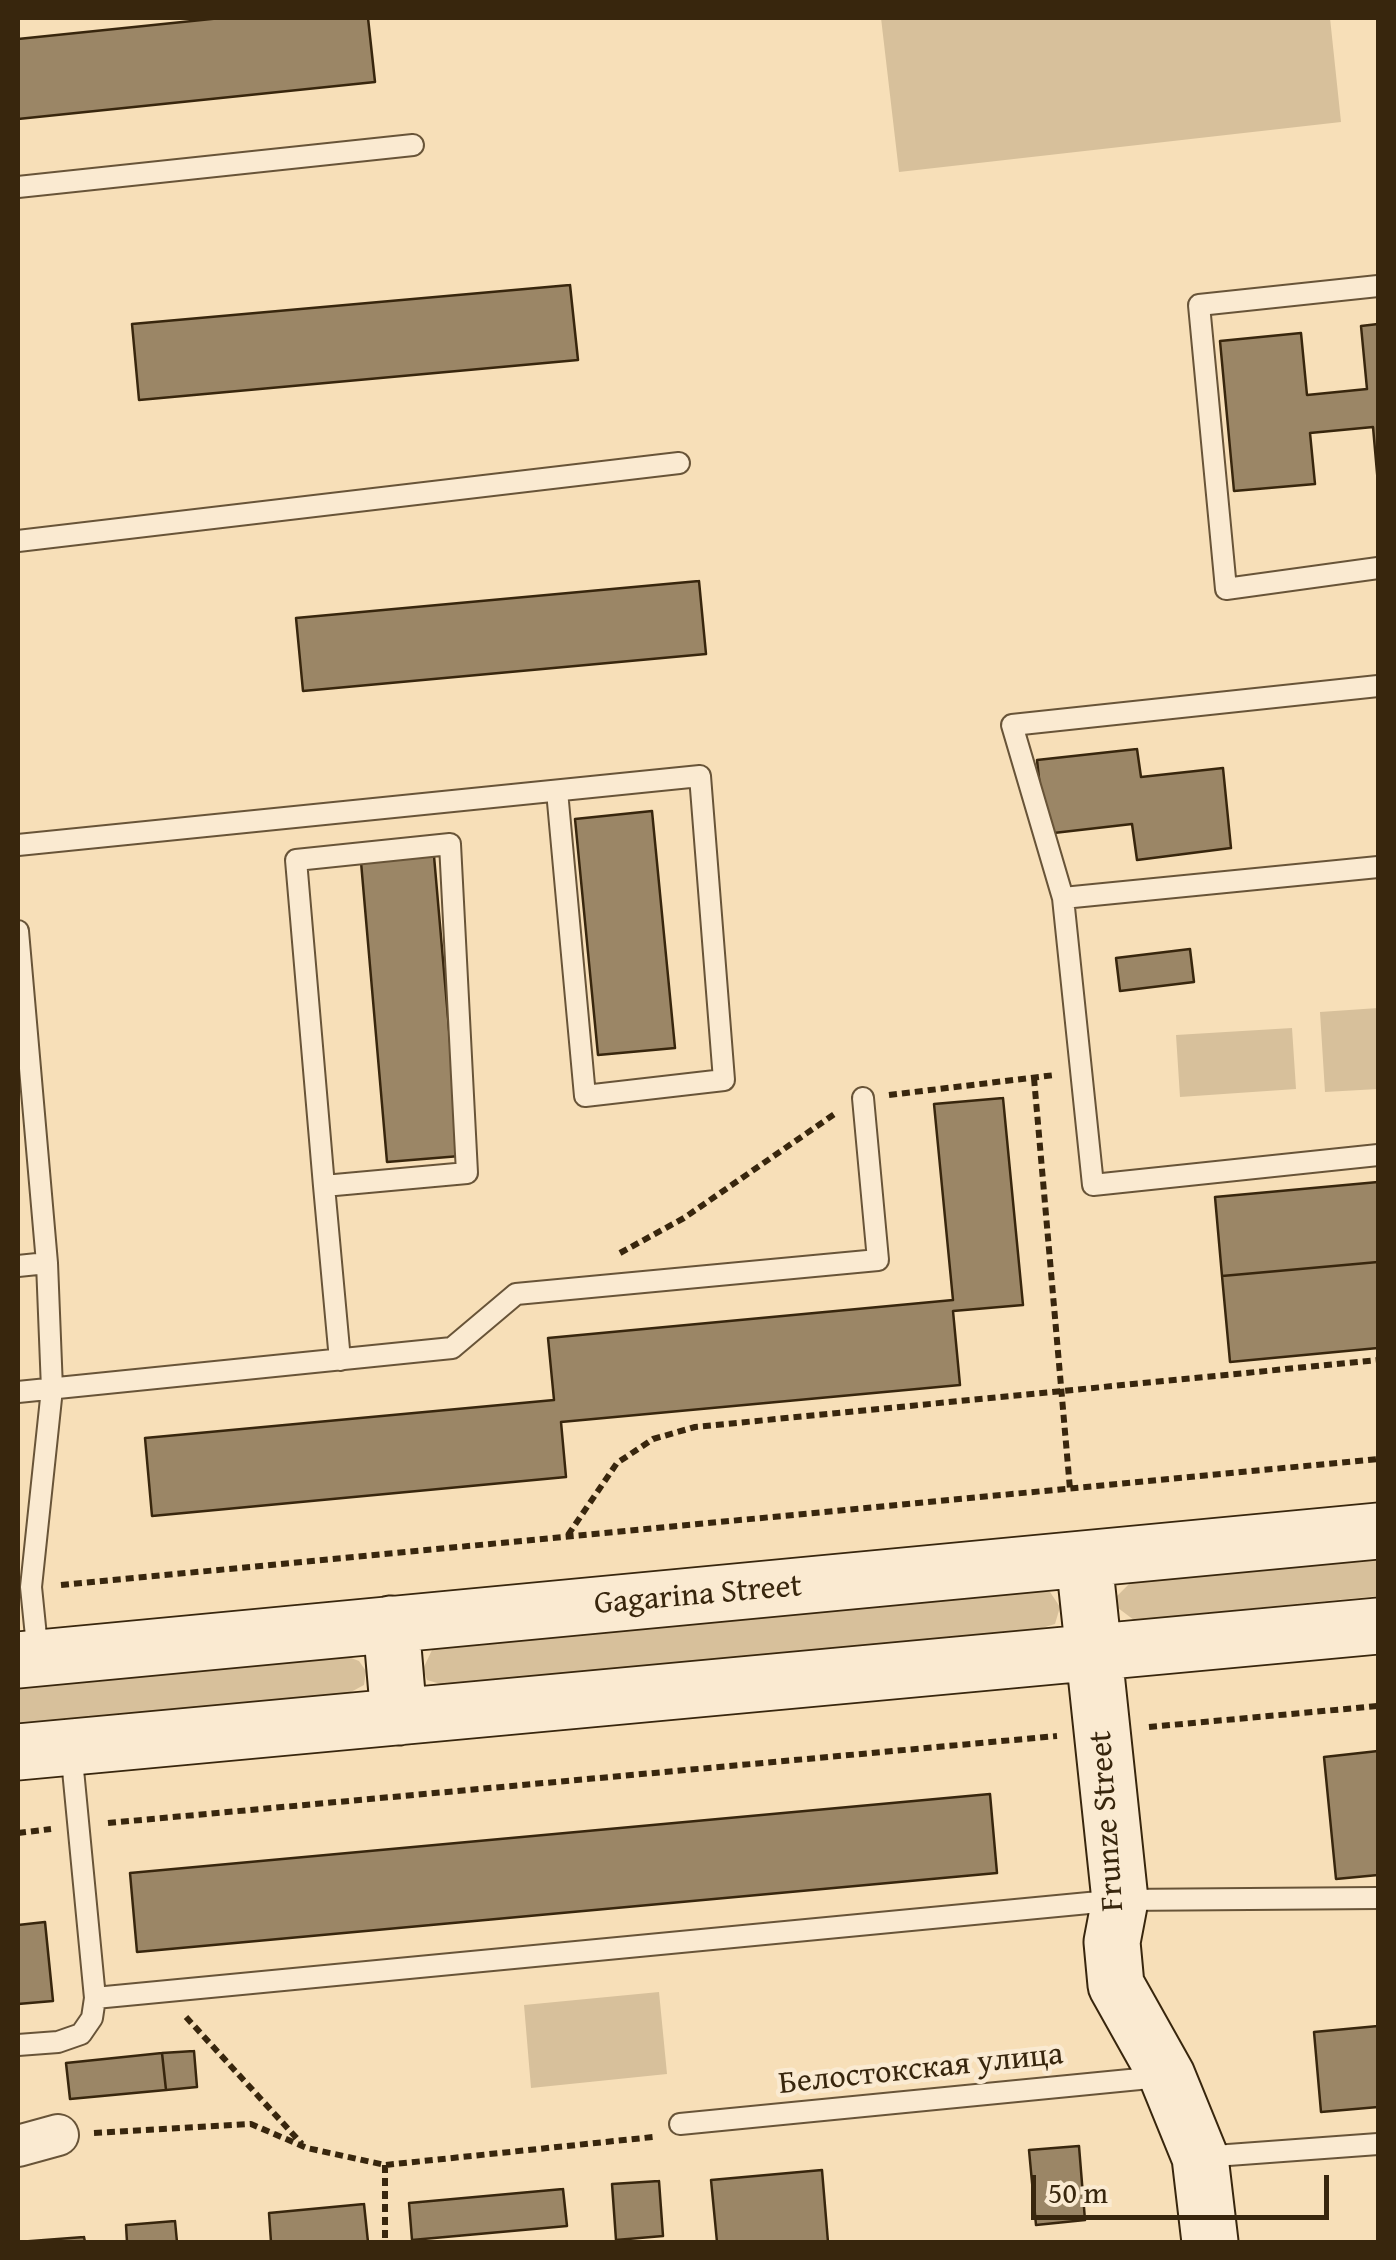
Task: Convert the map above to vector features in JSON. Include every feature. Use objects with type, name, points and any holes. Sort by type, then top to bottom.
[{"type":"main road","name":"Gagarina Street","points":[[28,1659],[1378,1531]]},
{"type":"main road","name":"Frunze Street","points":[[1084,1560],[1120,1900],[1112,1942],[1116,1985],[1168,2076],[1200,2157],[1210,2242]]},
{"type":"main road","points":[[391,1624],[399,1717]]},
{"type":"main road","points":[[18,1752],[1378,1626]]},
{"type":"street","points":[[18,2146],[58,2136]]},
{"type":"lane","points":[[18,187],[413,146]]},
{"type":"lane","points":[[1378,286],[1199,305],[1226,589],[1378,568]]},
{"type":"lane","points":[[18,541],[678,464]]},
{"type":"lane","points":[[1378,686],[1012,725],[1063,898],[1093,1185],[1378,1155]]},
{"type":"lane","points":[[18,846],[557,790],[700,776],[724,1080],[585,1096],[557,790]]},
{"type":"lane","points":[[324,1186],[467,1174],[450,844],[296,860],[324,1186],[340,1360]]},
{"type":"lane","points":[[1063,898],[1378,867]]},
{"type":"lane","points":[[18,931],[47,1262],[52,1389],[28,1659]]},
{"type":"lane","points":[[18,1392],[452,1348],[516,1294],[878,1260],[863,1098]]},
{"type":"lane","points":[[18,1266],[47,1262]]},
{"type":"lane","points":[[18,2045],[58,2042],[82,2034],[92,2018],[96,1998],[70,1747]]},
{"type":"lane","points":[[96,1998],[1120,1900],[1378,1898]]},
{"type":"lane","name":"Белостокская улица","points":[[680,2124],[1168,2076]]},
{"type":"lane","points":[[1200,2157],[1378,2144]]},
{"type":"path","points":[[567,1289],[586,1272],[684,1218],[767,1164],[812,1127],[863,1098],[1081,1072]]},
{"type":"path","points":[[1034,1078],[1070,1489]]},
{"type":"path","points":[[567,1536],[617,1463],[653,1439],[695,1427],[1378,1360]]},
{"type":"path","points":[[32,1587],[1378,1459]]},
{"type":"path","points":[[18,1833],[1378,1706]]},
{"type":"path","points":[[163,1992],[306,2148]]},
{"type":"path","points":[[58,2136],[251,2124],[306,2148],[385,2165],[663,2136],[680,2124]]},
{"type":"path","points":[[385,2165],[385,2242]]},
{"type":"shaded area","points":[[881,18],[1330,18],[1341,122],[899,172]]},
{"type":"shaded area","points":[[1378,1008],[1378,1089],[1325,1092],[1320,1012]]},
{"type":"shaded area","points":[[1292,1028],[1296,1089],[1180,1097],[1176,1035]]},
{"type":"shaded area","points":[[1378,1559],[1378,1596],[1134,1620],[1118,1608],[1117,1596],[1130,1583]]},
{"type":"shaded area","points":[[1050,1592],[1060,1607],[1055,1624],[444,1685],[427,1680],[423,1669],[432,1650],[444,1647]]},
{"type":"shaded area","points":[[346,1656],[359,1661],[366,1671],[364,1685],[349,1693],[18,1724],[18,1687]]},
{"type":"shaded area","points":[[659,1992],[667,2074],[531,2088],[524,2005]]},
{"type":"building","points":[[221,18],[368,18],[375,82],[18,119],[18,39]]},
{"type":"building","points":[[570,285],[578,360],[139,400],[132,324]]},
{"type":"building","points":[[1378,324],[1378,484],[1373,427],[1310,433],[1315,484],[1234,491],[1220,341],[1301,333],[1307,395],[1367,389],[1361,326]]},
{"type":"building","points":[[699,581],[706,654],[303,691],[296,618]]},
{"type":"building","points":[[1137,749],[1141,777],[1223,768],[1231,848],[1137,860],[1132,824],[1045,834],[1037,760]]},
{"type":"building","points":[[652,811],[675,1048],[598,1055],[575,819]]},
{"type":"building","points":[[434,856],[460,1156],[387,1162],[361,862]]},
{"type":"building","points":[[1190,949],[1194,982],[1120,991],[1116,958]]},
{"type":"building","points":[[1003,1098],[1023,1305],[953,1311],[960,1385],[561,1422],[566,1477],[152,1516],[145,1438],[554,1400],[548,1338],[953,1300],[934,1104]]},
{"type":"building","points":[[1378,1182],[1378,1262],[1222,1276],[1215,1197]]},
{"type":"building","points":[[1378,1262],[1378,1348],[1230,1362],[1222,1276]]},
{"type":"building","points":[[1378,1751],[1378,1875],[1336,1879],[1324,1757]]},
{"type":"building","points":[[990,1794],[997,1873],[137,1952],[130,1873]]},
{"type":"building","points":[[45,1922],[53,2001],[18,2004],[18,1925]]},
{"type":"building","points":[[1378,2026],[1378,2107],[1321,2112],[1314,2032]]},
{"type":"building","points":[[194,2051],[197,2087],[166,2090],[162,2053]]},
{"type":"building","points":[[162,2053],[166,2090],[70,2099],[66,2063]]},
{"type":"building","points":[[1079,2146],[1085,2220],[1036,2225],[1029,2150]]},
{"type":"building","points":[[822,2170],[828,2242],[717,2242],[711,2180]]},
{"type":"building","points":[[659,2181],[663,2236],[616,2240],[612,2184]]},
{"type":"building","points":[[563,2189],[567,2226],[412,2240],[409,2203]]},
{"type":"building","points":[[364,2204],[368,2242],[271,2242],[269,2213]]},
{"type":"building","points":[[175,2221],[177,2242],[127,2242],[126,2225]]},
{"type":"building","points":[[84,2237],[85,2242],[18,2242]]}]
